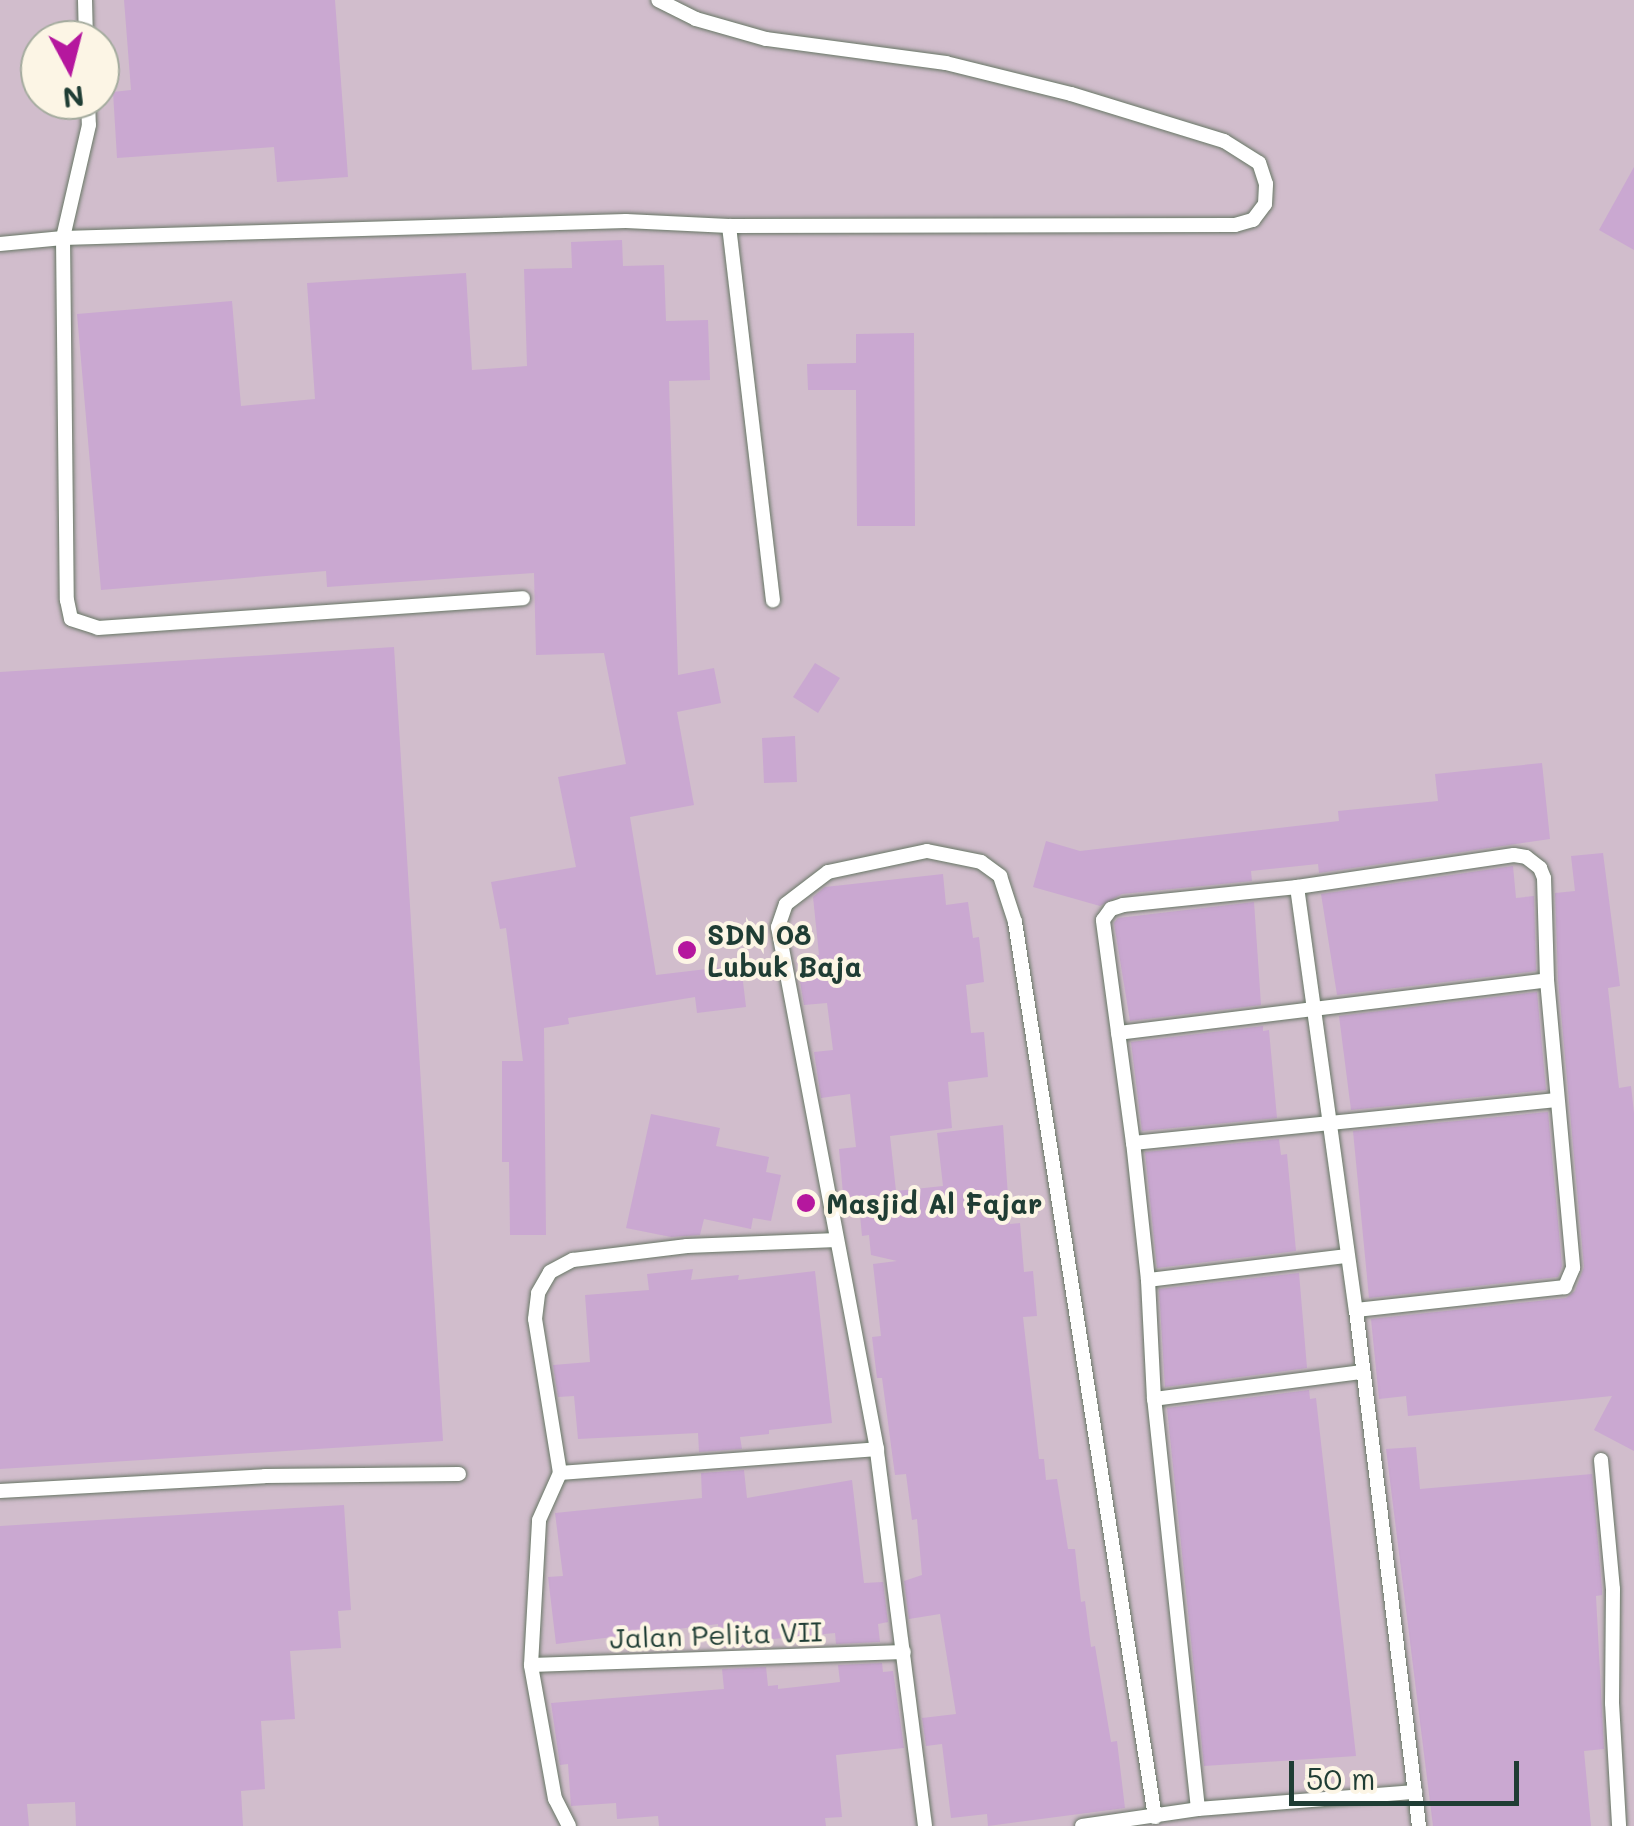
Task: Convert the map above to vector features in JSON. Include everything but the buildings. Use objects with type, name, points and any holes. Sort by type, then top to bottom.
[{"type":"lane","points":[[0,244],[63,238],[626,221],[730,226],[1235,225],[1260,213],[1267,194],[1258,163],[1224,141],[1072,94],[946,64],[766,39],[696,19],[658,0]]},
{"type":"lane","points":[[89,120],[63,238],[67,600],[71,619],[98,628],[522,598]]},
{"type":"lane","points":[[730,226],[773,600]]},
{"type":"lane","points":[[925,1826],[876,1449],[778,928],[786,904],[828,872],[873,859],[927,851],[982,862],[1000,876],[1015,922],[1155,1817]]},
{"type":"lane","points":[[1198,1809],[1154,1399],[1148,1280],[1134,1143],[1102,927],[1111,909],[1297,887],[1514,854],[1526,857],[1540,868],[1544,878],[1547,980],[1573,1268],[1565,1287],[1356,1310]]},
{"type":"lane","points":[[1297,887],[1356,1310],[1419,1826]]},
{"type":"lane","points":[[1118,1033],[1547,980]]},
{"type":"lane","points":[[1134,1143],[1557,1100]]},
{"type":"lane","points":[[568,1826],[554,1799],[531,1665],[538,1520],[560,1473],[536,1319],[538,1293],[550,1272],[573,1260],[686,1246],[838,1240]]},
{"type":"lane","points":[[1148,1280],[1347,1256]]},
{"type":"lane","points":[[1154,1399],[1364,1372]]},
{"type":"lane","points":[[560,1473],[876,1449]]},
{"type":"lane","points":[[1601,1460],[1613,1589],[1612,1703],[1620,1826]]},
{"type":"lane","points":[[0,1491],[265,1476],[459,1474]]},
{"type":"lane","name":"Jalan Pelita VII","points":[[531,1665],[904,1652]]},
{"type":"lane","points":[[1082,1826],[1198,1809],[1415,1792]]},
{"type":"shaded area","points":[[0,0],[1634,0],[1634,1826],[0,1826]]},
{"type":"place","name":"SDN 08 Lubuk Baja","points":[[687,950]]},
{"type":"place","name":"Masjid Al Fajar","points":[[806,1203]]}]
